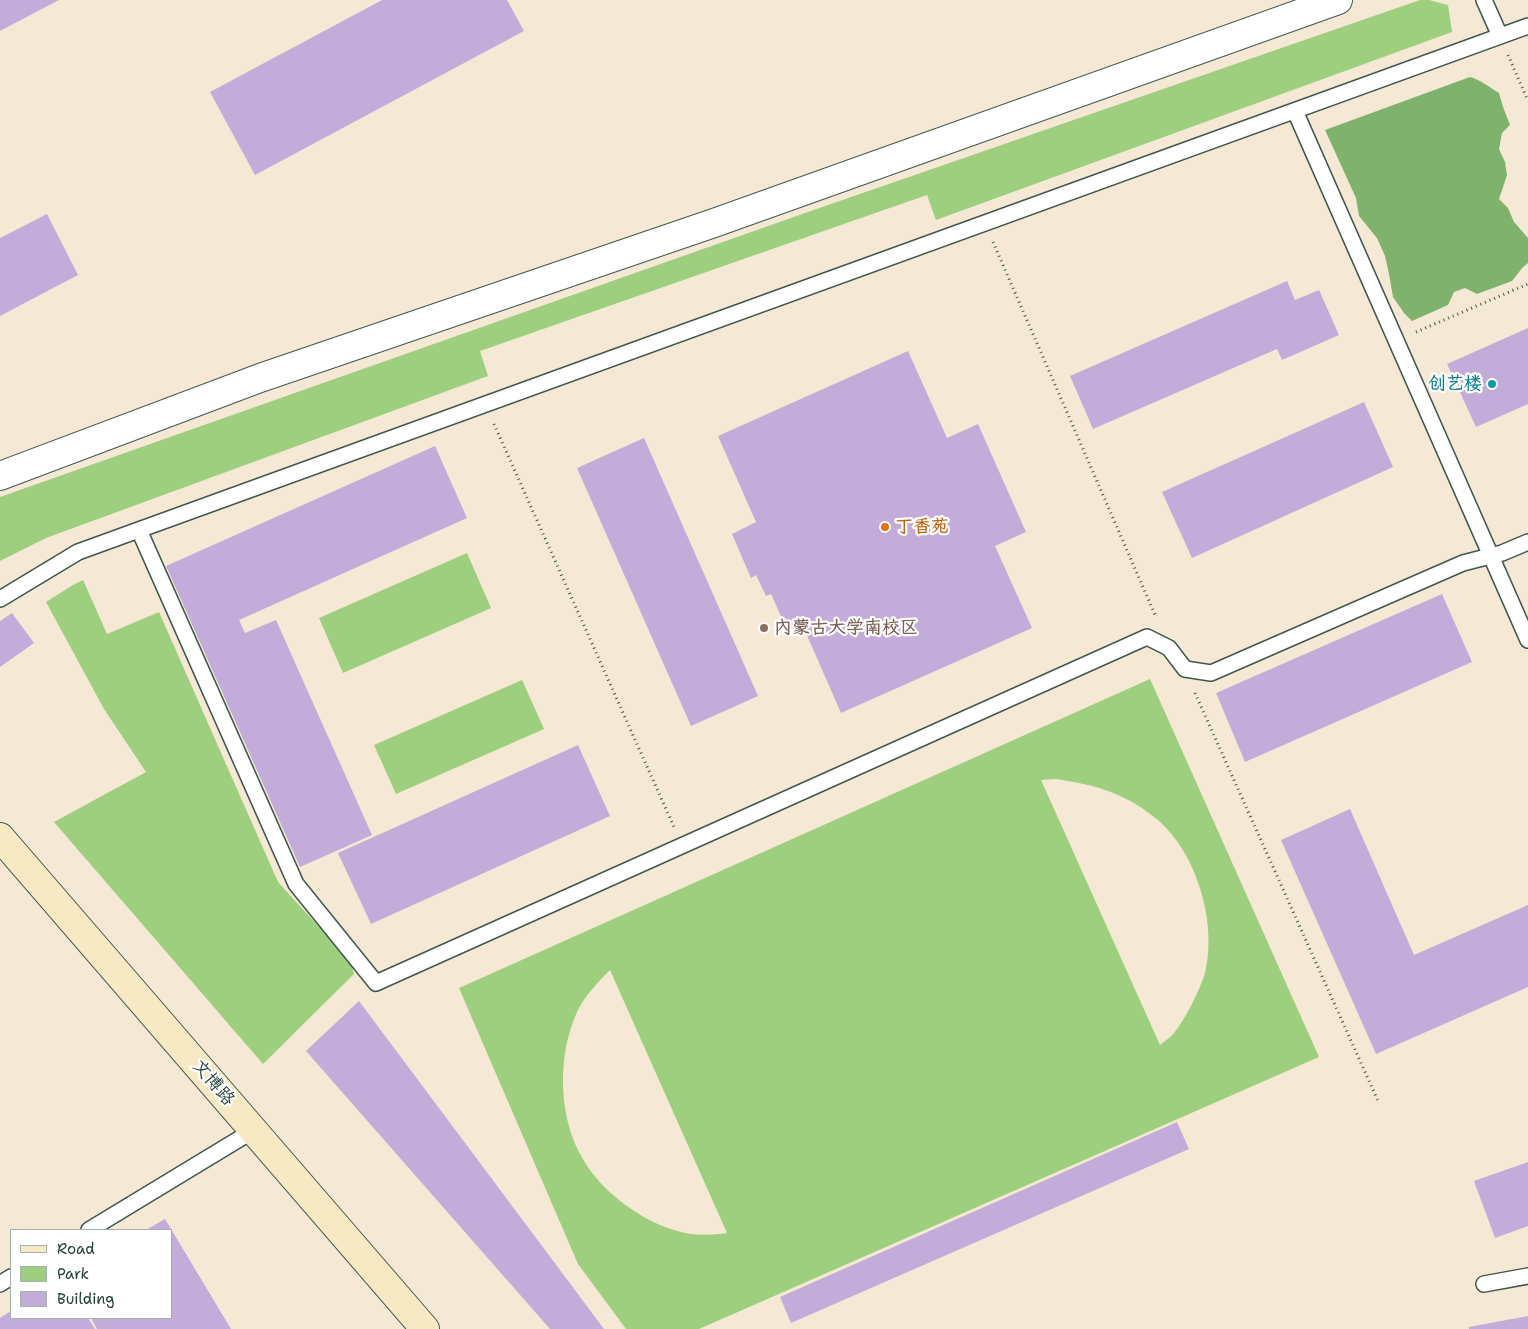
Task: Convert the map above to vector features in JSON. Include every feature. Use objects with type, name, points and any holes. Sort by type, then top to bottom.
[{"type":"street","points":[[0,476],[260,378],[705,226],[1338,0]]},
{"type":"street","name":"文博路","points":[[0,837],[425,1329]]},
{"type":"lane","points":[[1484,0],[1500,36]]},
{"type":"lane","points":[[0,599],[78,552],[1528,26]]},
{"type":"lane","points":[[1295,111],[1528,640]]},
{"type":"lane","points":[[139,530],[296,884],[376,983],[1147,637],[1169,648],[1185,669],[1211,673],[1463,563],[1502,553],[1528,542]]},
{"type":"lane","points":[[91,1229],[254,1130]]},
{"type":"lane","points":[[1484,1284],[1528,1276]]},
{"type":"path","points":[[1500,36],[1528,101]]},
{"type":"path","points":[[985,223],[1169,648]]},
{"type":"path","points":[[1396,341],[1528,284]]},
{"type":"path","points":[[485,404],[683,845]]},
{"type":"path","points":[[1185,669],[1378,1101]]},
{"type":"green space","points":[[1420,0],[1429,0],[1448,5],[1452,32],[936,220],[927,195],[480,351],[488,376],[46,538],[0,561],[0,497],[805,213]]},
{"type":"green space","points":[[1470,77],[1499,93],[1510,125],[1502,133],[1499,149],[1505,162],[1507,175],[1499,199],[1508,208],[1514,222],[1528,238],[1528,263],[1512,281],[1477,294],[1465,288],[1454,292],[1448,305],[1412,321],[1393,297],[1385,256],[1377,238],[1359,216],[1356,198],[1325,130]]},
{"type":"green space","points":[[467,553],[491,608],[343,673],[319,618]]},
{"type":"green space","points":[[83,580],[107,634],[159,612],[278,882],[351,962],[354,974],[263,1064],[54,822],[146,772],[104,709],[46,602]]},
{"type":"green space","points":[[1150,679],[1319,1057],[699,1329],[626,1329],[578,1264],[459,988]],"holes":[[[1055,779],[1097,787],[1135,804],[1159,821],[1172,835],[1193,869],[1200,889],[1208,929],[1206,968],[1197,993],[1183,1020],[1173,1034],[1160,1045],[1041,780]],[[610,970],[727,1233],[704,1235],[686,1233],[651,1221],[609,1191],[597,1179],[579,1152],[572,1136],[564,1101],[563,1082],[566,1046],[580,1006]]]},
{"type":"green space","points":[[522,680],[544,729],[396,794],[374,745]]},
{"type":"building","points":[[0,0],[59,0],[0,31]]},
{"type":"building","points":[[382,0],[507,0],[524,31],[255,175],[210,92]]},
{"type":"building","points":[[47,214],[78,275],[0,316],[0,238]]},
{"type":"building","points":[[1287,281],[1295,300],[1319,290],[1339,335],[1282,360],[1277,349],[1093,429],[1070,376]]},
{"type":"building","name":"创艺楼","points":[[1528,328],[1528,404],[1476,427],[1447,364]]},
{"type":"building","name":"丁香苑","points":[[908,351],[947,438],[978,424],[1026,532],[995,546],[1032,628],[841,713],[802,624],[787,630],[771,594],[766,596],[756,575],[751,578],[732,534],[756,522],[718,436]]},
{"type":"building","points":[[1364,402],[1393,467],[1192,558],[1162,492]]},
{"type":"building","points":[[644,438],[758,696],[691,726],[577,468]]},
{"type":"building","points":[[435,446],[467,518],[239,620],[245,633],[276,620],[372,835],[300,867],[166,566]]},
{"type":"building","points":[[1442,594],[1472,662],[1245,762],[1216,693]]},
{"type":"building","points":[[12,613],[34,643],[0,667],[0,621]]},
{"type":"building","points":[[578,745],[610,816],[371,924],[338,853]]},
{"type":"building","points":[[1350,809],[1414,955],[1528,905],[1528,987],[1376,1054],[1281,840]]},
{"type":"building","points":[[359,1001],[604,1329],[550,1329],[306,1051]]},
{"type":"building","points":[[1177,1122],[1189,1149],[791,1323],[780,1297]]},
{"type":"building","points":[[1528,1162],[1528,1226],[1495,1238],[1474,1181]]},
{"type":"building","points":[[165,1219],[171,1229],[148,1229]]},
{"type":"building","points":[[172,1231],[231,1329],[97,1329],[92,1319],[172,1319]]},
{"type":"building","points":[[10,1312],[10,1319],[89,1319],[95,1329],[0,1329],[0,1318]]},
{"type":"building","points":[[1528,1316],[1528,1329],[1469,1329],[1469,1327]]},
{"type":"place","name":"创艺楼","points":[[1492,384]]},
{"type":"place","name":"丁香苑","points":[[885,527]]},
{"type":"place","name":"内蒙古大学南校区","points":[[764,628]]}]
